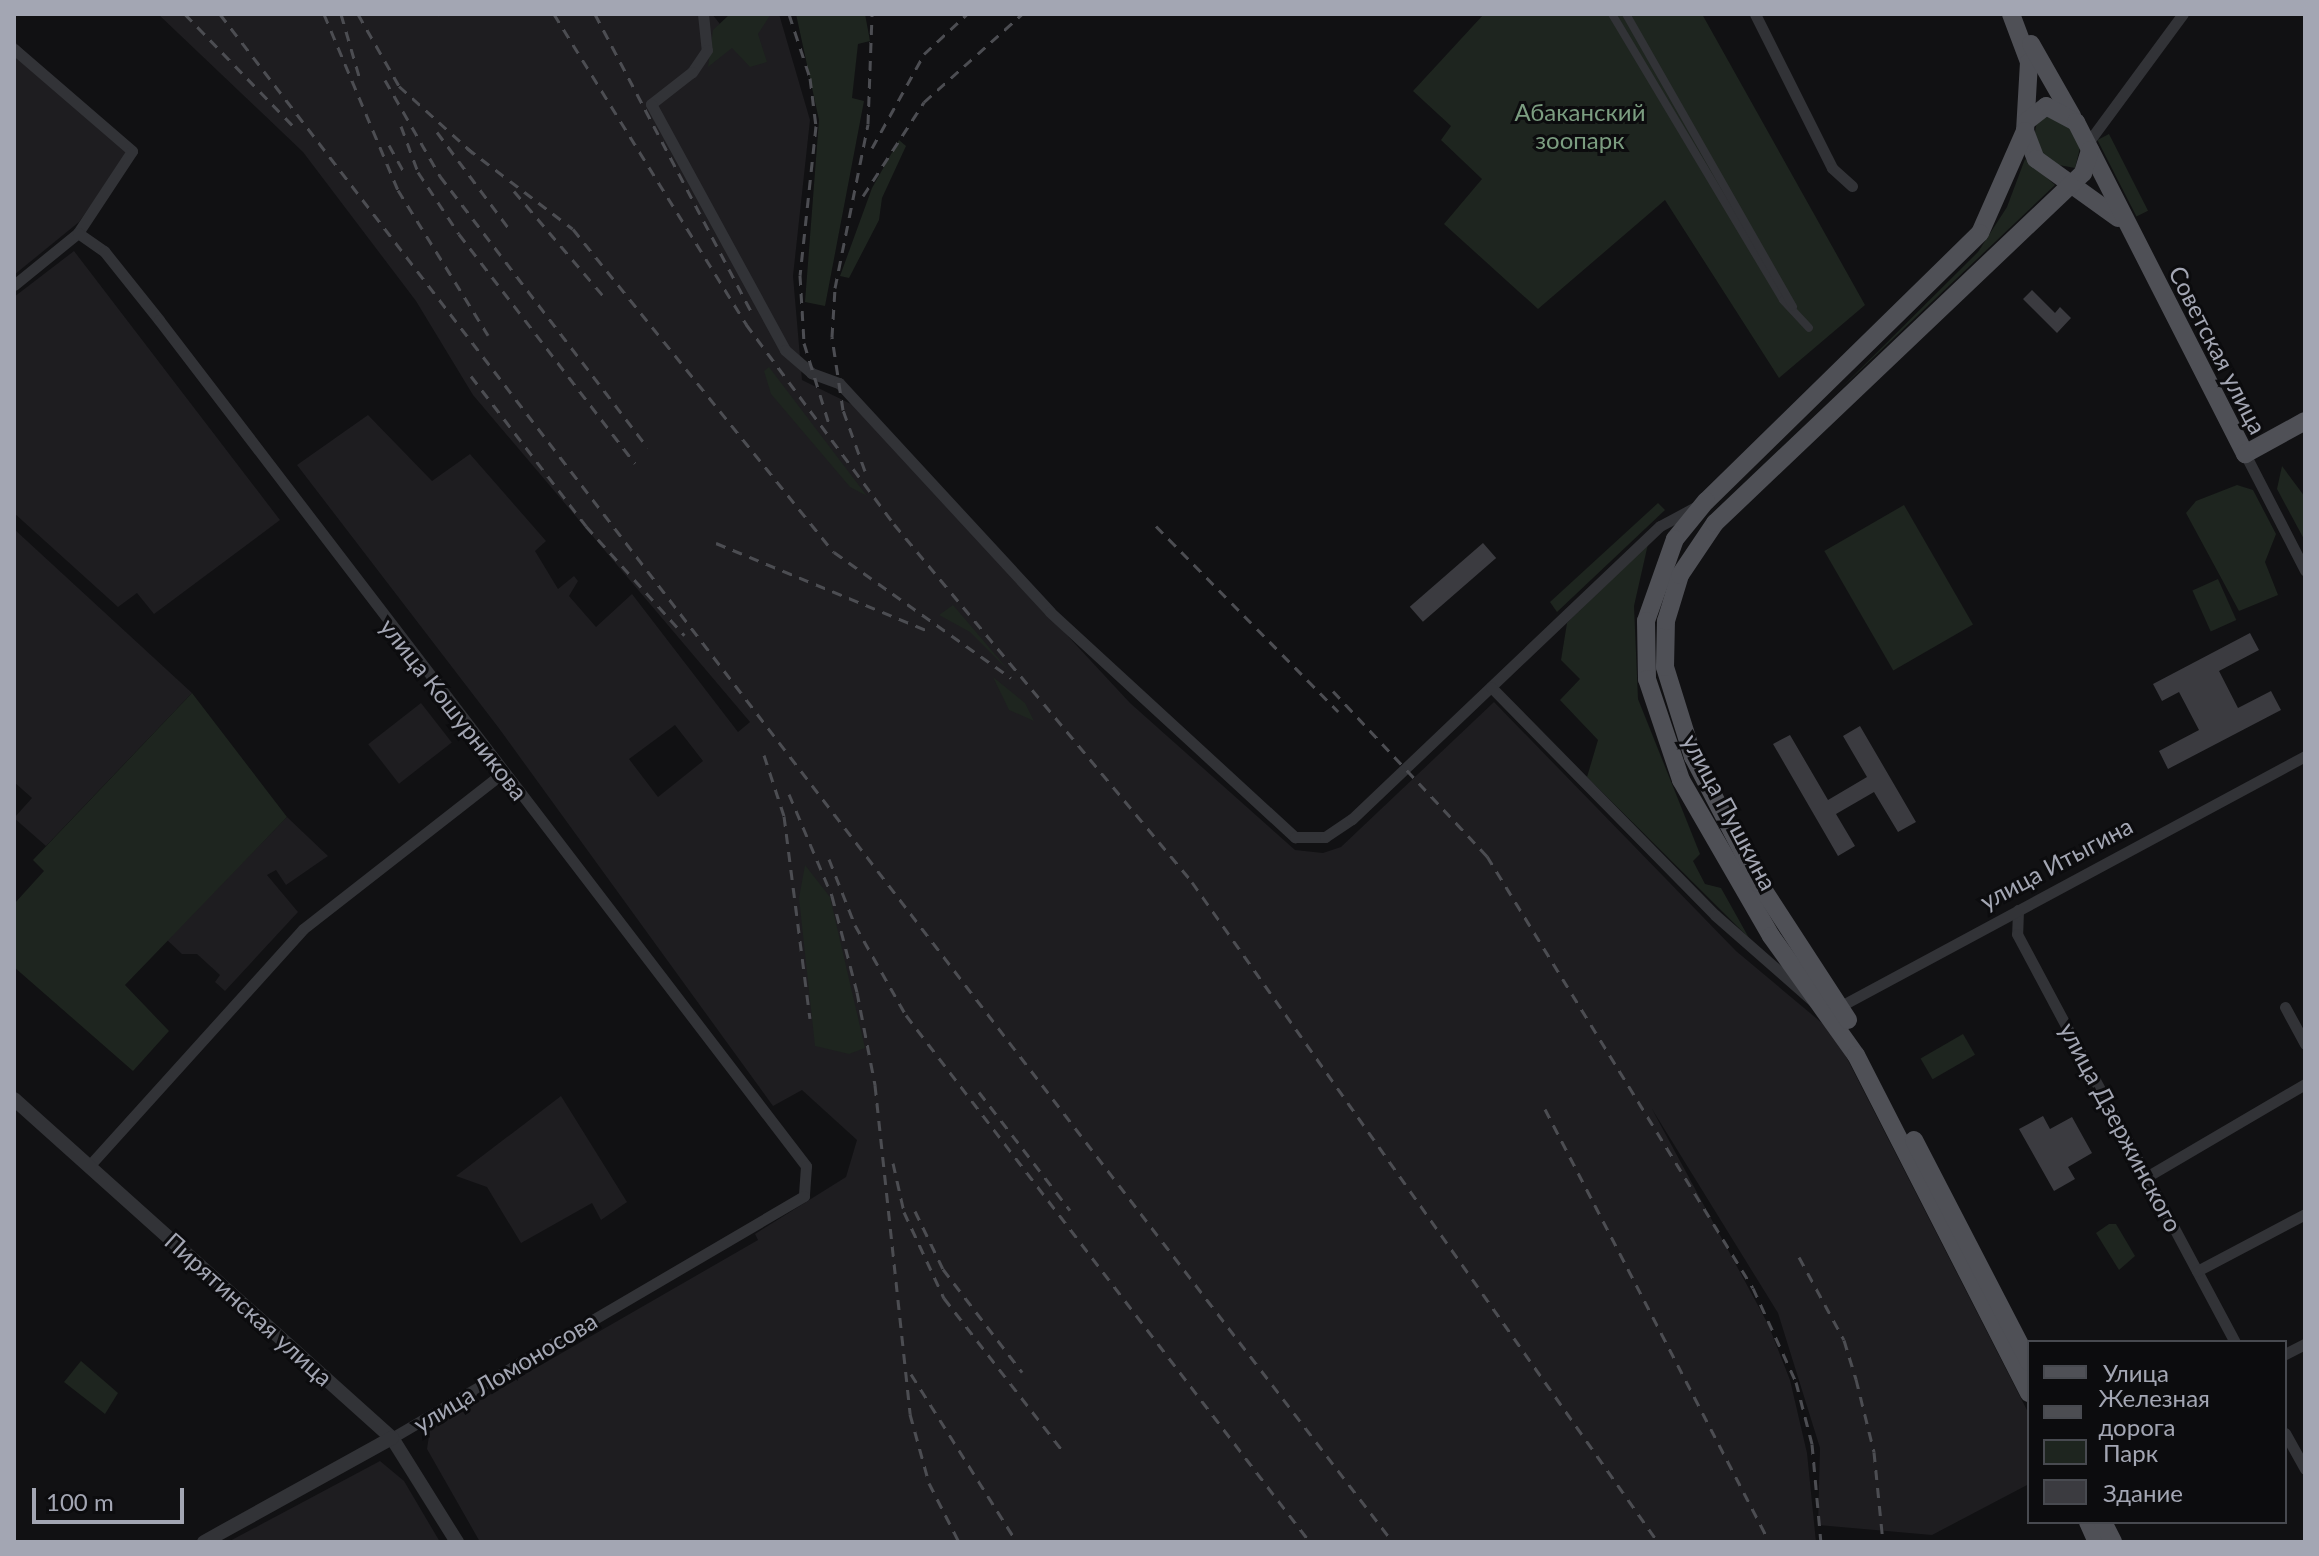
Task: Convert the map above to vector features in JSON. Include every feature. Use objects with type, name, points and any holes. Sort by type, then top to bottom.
[{"type":"main road","points":[[2012,14],[2076,122]]},
{"type":"main road","name":"улица Пушкина","points":[[2012,14],[2029,62],[2026,126],[1980,233],[1706,501],[1675,539],[1658,574],[1646,621],[1647,679],[1661,731],[1701,818],[1771,936],[1834,1009],[2027,1389]]},
{"type":"main road","points":[[2076,122],[2046,106],[2026,126],[2036,159],[2098,198],[2142,253]]},
{"type":"main road","name":"Советская улица","points":[[2076,122],[2245,454]]},
{"type":"main road","name":"улица Пушкина","points":[[2027,1358],[1834,1009],[1759,883],[1693,757],[1665,667],[1666,621],[1680,575],[1715,523],[2073,183],[2089,147]]},
{"type":"main road","points":[[2023,230],[2065,201],[2098,198]]},
{"type":"main road","points":[[2245,454],[2305,421]]},
{"type":"main road","points":[[2104,1524],[2113,1542]]},
{"type":"street","points":[[703,14],[707,50],[692,72],[651,104],[785,350],[811,373],[839,383],[1050,612],[1219,774],[1295,837],[1325,837],[1491,687],[1660,526],[1706,501]]},
{"type":"street","points":[[1612,14],[1793,308],[1809,328]]},
{"type":"street","points":[[1626,14],[1793,308]]},
{"type":"street","points":[[1755,14],[1832,168],[1852,186]]},
{"type":"street","points":[[2089,147],[2183,14]]},
{"type":"street","points":[[14,49],[132,151],[78,233],[14,285]]},
{"type":"street","name":"улица Кошурникова","points":[[78,233],[104,251],[159,320],[503,773],[790,1143],[806,1166],[804,1196]]},
{"type":"street","name":"Советская улица","points":[[2245,454],[2305,570]]},
{"type":"street","points":[[1491,687],[1793,990],[1834,1009]]},
{"type":"street","name":"улица Итыгина","points":[[1834,1009],[2305,756]]},
{"type":"street","points":[[89,1166],[303,929],[503,773]]},
{"type":"street","name":"улица Дзержинского","points":[[2018,910],[2017,934],[2234,1340]]},
{"type":"street","points":[[2285,1007],[2305,1044]]},
{"type":"street","points":[[2148,1176],[2305,1084]]},
{"type":"street","name":"Пирятинская улица","points":[[14,1099],[392,1438],[457,1542]]},
{"type":"street","name":"улица Ломоносова","points":[[204,1542],[392,1438],[804,1196]]},
{"type":"street","points":[[2197,1271],[2305,1214]]},
{"type":"street","points":[[2287,1353],[2305,1344]]},
{"type":"street","points":[[2287,1437],[2305,1469]]},
{"type":"shaded area","points":[[158,14],[712,14],[720,24],[779,14],[810,120],[793,276],[802,380],[853,405],[1130,703],[1295,850],[1323,853],[1341,847],[1494,702],[1736,951],[1834,1033],[2027,1410],[2027,1485],[1932,1535],[1818,1525],[1820,1448],[1778,1313],[1652,1109],[1768,1324],[1790,1380],[1807,1453],[1816,1542],[480,1542],[427,1449],[430,1429],[758,1240],[755,1234],[846,1177],[857,1140],[802,1090],[773,1106],[498,727],[297,465],[368,415],[432,481],[470,454],[546,541],[535,551],[558,589],[574,576],[578,581],[569,596],[596,627],[632,594],[738,732],[750,722],[473,395],[416,301],[303,152]],"holes":[[[675,725],[703,761],[658,797],[629,759]]]},
{"type":"shaded area","points":[[14,41],[128,153],[79,222],[14,275]]},
{"type":"shaded area","points":[[74,251],[280,520],[154,614],[137,593],[118,607],[14,513],[14,297]]},
{"type":"shaded area","points":[[14,529],[192,693],[46,846],[14,818],[32,798],[14,782]]},
{"type":"shaded area","points":[[421,703],[452,742],[399,784],[368,744]]},
{"type":"shaded area","points":[[287,817],[328,856],[286,885],[276,870],[267,875],[298,912],[225,991],[215,982],[220,975],[197,954],[182,954],[167,940]]},
{"type":"shaded area","points":[[561,1096],[627,1202],[601,1220],[592,1203],[521,1243],[487,1187],[456,1176]]},
{"type":"shaded area","points":[[380,1461],[404,1481],[440,1542],[228,1542]]},
{"type":"green space","points":[[730,14],[771,14],[758,34],[767,62],[750,67],[732,48],[708,67],[713,30]]},
{"type":"green space","points":[[796,14],[865,14],[870,41],[858,44],[852,98],[864,101],[825,306],[805,302],[819,120]]},
{"type":"green space","name":"Абаканский зоопарк","points":[[1484,14],[1702,14],[1865,305],[1779,378],[1665,200],[1538,309],[1444,224],[1482,179],[1441,140],[1451,126],[1413,91]]},
{"type":"green space","points":[[2047,114],[2069,126],[2080,148],[2075,168],[2048,163],[2034,137],[2037,121]]},
{"type":"green space","points":[[2109,134],[2148,211],[2136,217],[2097,140]]},
{"type":"green space","points":[[899,140],[906,146],[882,198],[879,220],[849,278],[840,276],[872,188]]},
{"type":"green space","points":[[2025,159],[2055,185],[1836,393],[1978,252],[2007,207]]},
{"type":"green space","points":[[769,367],[867,496],[850,487],[771,394],[764,371]]},
{"type":"green space","points":[[2282,466],[2305,497],[2305,541],[2277,489]]},
{"type":"green space","points":[[2237,485],[2253,490],[2276,534],[2265,562],[2278,595],[2239,611],[2186,513],[2196,501]]},
{"type":"green space","points":[[1658,503],[1665,510],[1557,612],[1550,602]]},
{"type":"green space","points":[[1904,505],[1973,625],[1893,671],[1824,551]]},
{"type":"green space","points":[[1648,544],[1634,606],[1638,699],[1700,854],[1693,861],[1705,884],[1721,888],[1749,938],[1587,777],[1598,740],[1560,700],[1580,679],[1561,660],[1567,623]]},
{"type":"green space","points":[[2218,579],[2236,620],[2211,631],[2192,590]]},
{"type":"green space","points":[[953,605],[1010,672],[970,632],[939,615]]},
{"type":"green space","points":[[993,677],[1025,703],[1034,721],[1009,710]]},
{"type":"green space","points":[[192,693],[287,817],[125,985],[169,1031],[133,1071],[14,967],[14,904],[44,871],[33,860]]},
{"type":"green space","points":[[805,865],[830,897],[865,1048],[849,1054],[815,1046],[799,898]]},
{"type":"green space","points":[[1963,1034],[1975,1055],[1933,1079],[1921,1058]]},
{"type":"green space","points":[[2109,1224],[2116,1224],[2135,1256],[2119,1270],[2096,1233]]},
{"type":"green space","points":[[81,1361],[118,1393],[105,1414],[64,1382]]},
{"type":"building","points":[[2032,290],[2055,313],[2060,307],[2071,318],[2057,333],[2023,299]]},
{"type":"building","points":[[1483,543],[1496,558],[1423,622],[1410,607]]},
{"type":"building","points":[[2250,633],[2259,650],[2219,671],[2238,708],[2271,691],[2281,710],[2168,769],[2159,751],[2199,730],[2179,692],[2162,701],[2153,684]]},
{"type":"building","points":[[1860,726],[1916,822],[1898,832],[1874,792],[1836,814],[1855,846],[1838,856],[1773,744],[1790,735],[1828,800],[1867,777],[1843,736]]},
{"type":"building","points":[[2043,1116],[2050,1129],[2072,1117],[2092,1153],[2068,1167],[2075,1179],[2054,1191],[2019,1129]]},
{"type":"railway","points":[[185,14],[296,129]]},
{"type":"railway","points":[[220,14],[1393,1542]]},
{"type":"railway","points":[[324,14],[398,190],[488,335]]},
{"type":"railway","points":[[341,14],[359,76]]},
{"type":"railway","points":[[358,14],[399,86],[475,155]]},
{"type":"railway","points":[[554,14],[746,324],[894,524],[1192,882],[1658,1542]]},
{"type":"railway","points":[[595,14],[752,313]]},
{"type":"railway","points":[[789,14],[810,78],[816,126],[800,275],[804,343],[829,424]]},
{"type":"railway","points":[[865,471],[843,410],[832,337],[835,288],[868,124],[872,14]]},
{"type":"railway","points":[[872,148],[924,54],[967,14]]},
{"type":"railway","points":[[863,196],[924,102],[1022,14]]},
{"type":"railway","points":[[385,80],[440,176],[648,448]]},
{"type":"railway","points":[[401,126],[418,172],[459,234],[635,463]]},
{"type":"railway","points":[[437,132],[510,230]]},
{"type":"railway","points":[[389,145],[406,176]]},
{"type":"railway","points":[[467,148],[573,229],[834,552],[1011,678]]},
{"type":"railway","points":[[514,191],[606,299]]},
{"type":"railway","points":[[471,376],[586,526],[684,635]]},
{"type":"railway","points":[[1156,526],[1338,711]]},
{"type":"railway","points":[[716,543],[926,630]]},
{"type":"railway","points":[[1333,691],[1487,856],[1753,1288],[1796,1382],[1812,1444],[1821,1542]]},
{"type":"railway","points":[[764,755],[784,816],[810,1018]]},
{"type":"railway","points":[[789,794],[832,896],[857,992],[875,1085],[910,1414],[929,1483],[959,1542]]},
{"type":"railway","points":[[829,859],[855,925],[906,1015],[1310,1542]]},
{"type":"railway","points":[[979,1092],[1070,1210]]},
{"type":"railway","points":[[1545,1109],[1769,1542]]},
{"type":"railway","points":[[893,1163],[904,1212],[944,1298],[1061,1449]]},
{"type":"railway","points":[[915,1211],[943,1269],[1022,1372]]},
{"type":"railway","points":[[1799,1257],[1844,1340],[1856,1379],[1874,1452],[1883,1542]]},
{"type":"railway","points":[[911,1374],[1017,1542]]}]
